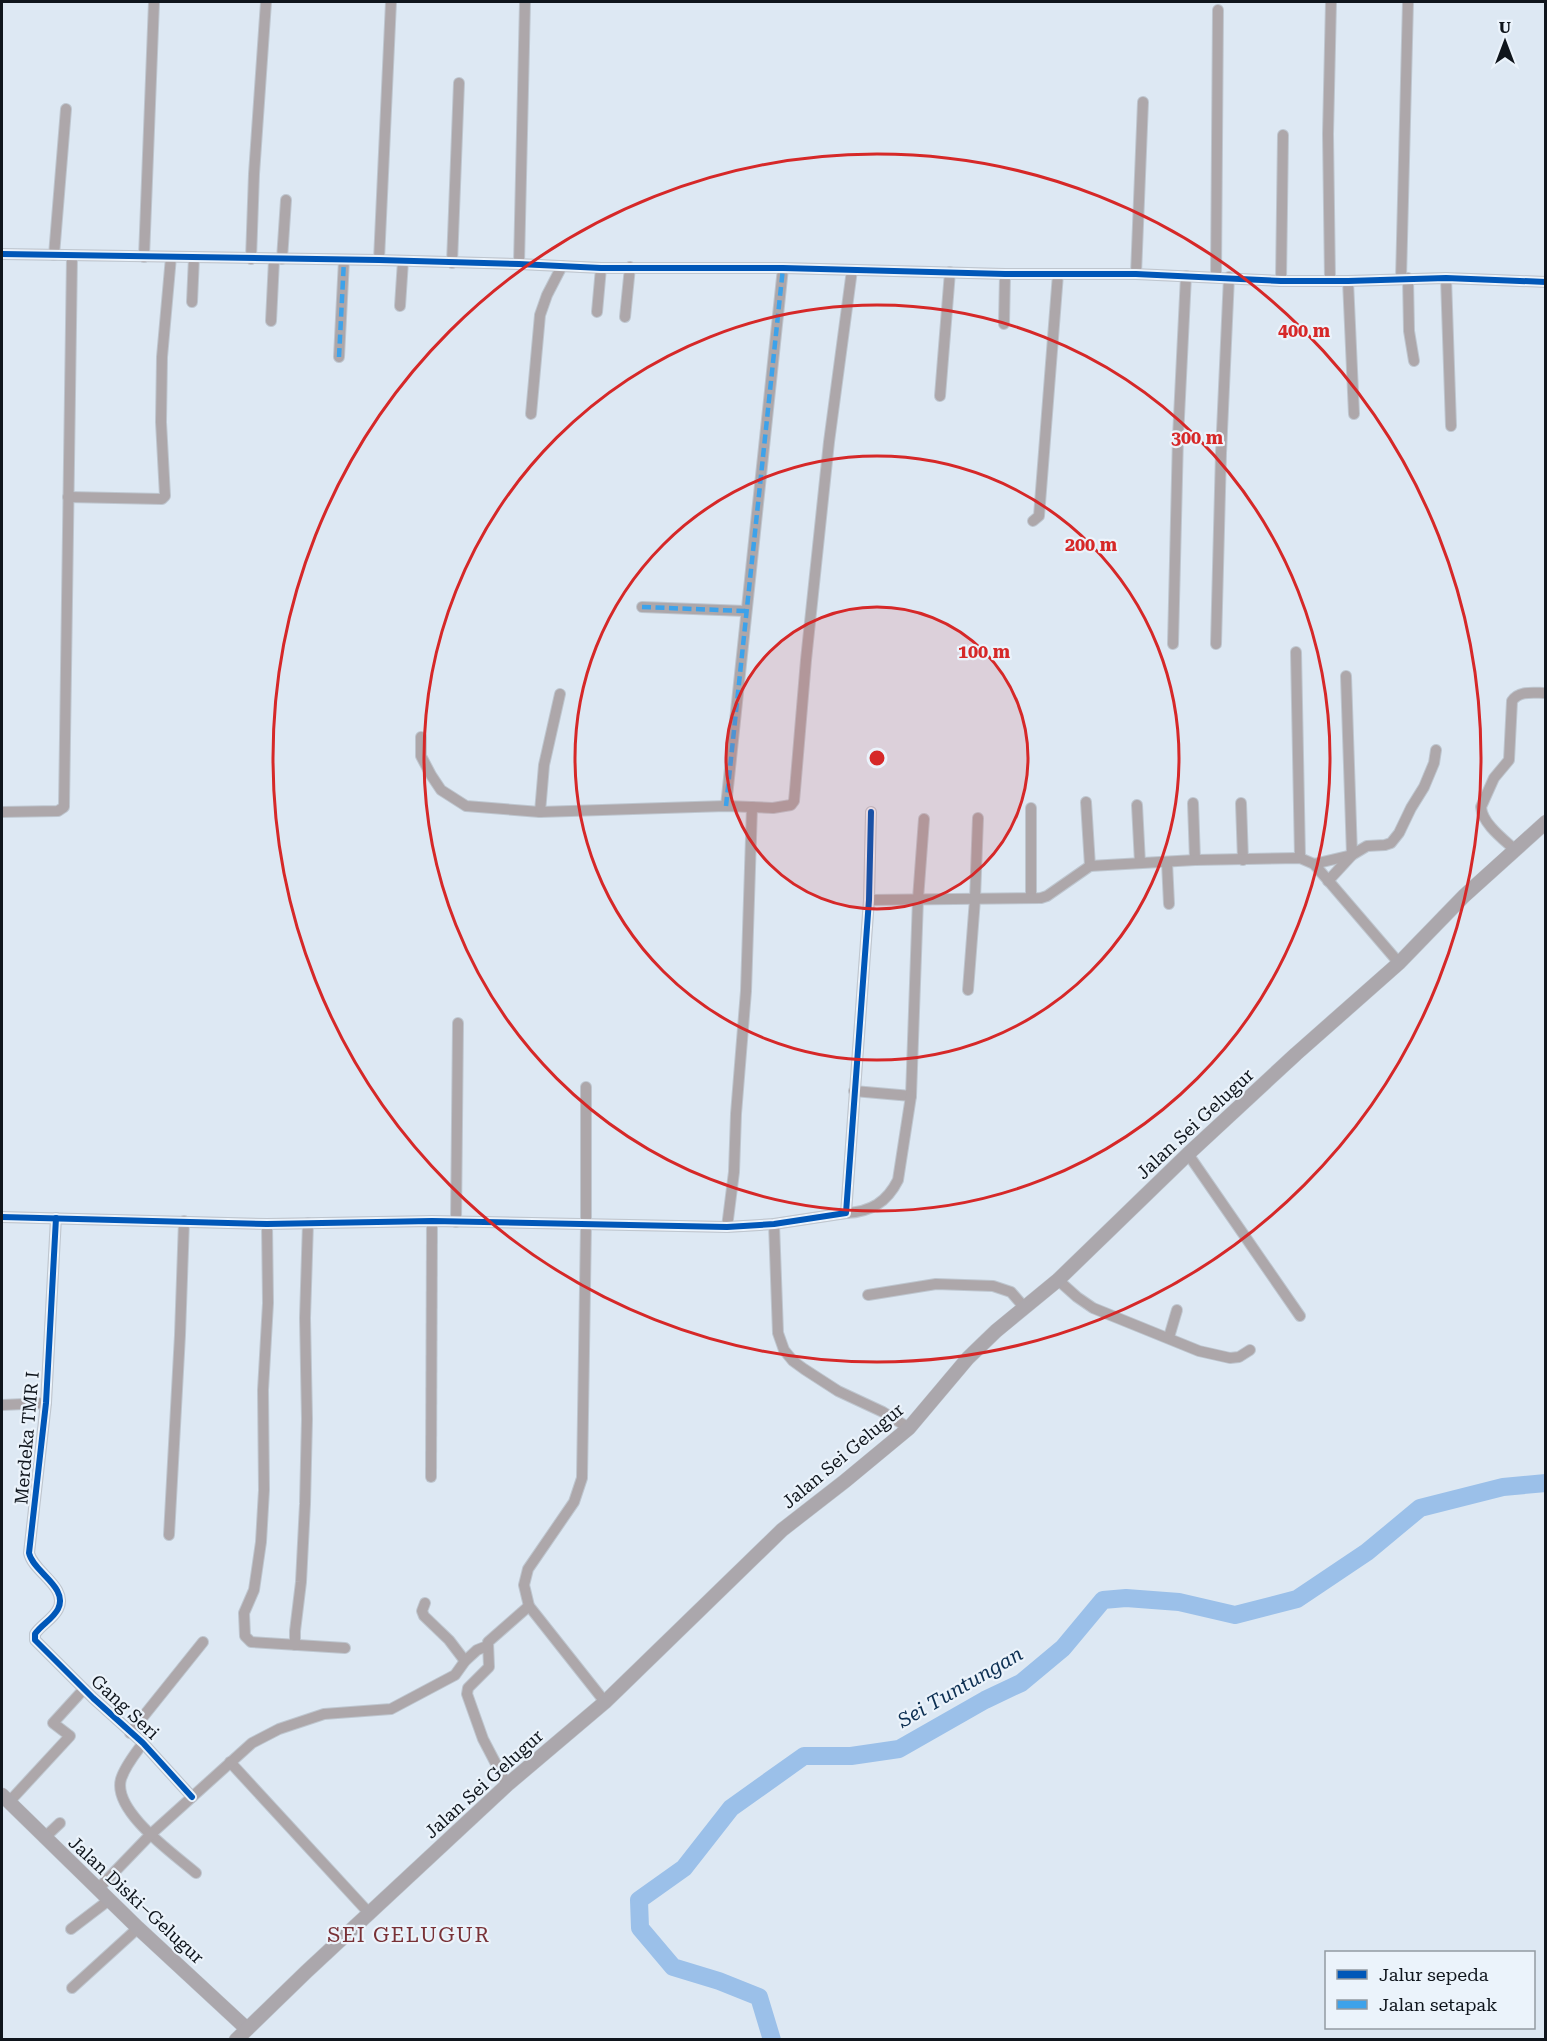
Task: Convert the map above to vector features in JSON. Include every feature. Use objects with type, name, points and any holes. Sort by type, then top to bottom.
[{"type":"main road","name":"Jalan Sei Gelugur","points":[[236,2040],[249,2034],[369,1913],[507,1785],[605,1702],[782,1530],[909,1428],[968,1358],[1024,1306],[1058,1280],[1188,1154],[1399,963],[1464,896],[1545,822]]},
{"type":"main road","name":"Jalan Diski–Gelugur","points":[[5,1798],[249,2034]]},
{"type":"street","points":[[144,256],[154,2]]},
{"type":"street","points":[[251,259],[254,174],[266,2]]},
{"type":"street","points":[[379,260],[391,2]]},
{"type":"street","points":[[519,264],[525,2]]},
{"type":"street","points":[[1330,281],[1328,134],[1331,2]]},
{"type":"street","points":[[1408,2],[1404,278],[1414,361]]},
{"type":"street","points":[[1216,277],[1218,10]]},
{"type":"street","points":[[452,263],[459,83]]},
{"type":"street","points":[[1136,274],[1143,102]]},
{"type":"street","points":[[54,255],[66,109]]},
{"type":"street","points":[[1281,281],[1282,135]]},
{"type":"street","points":[[271,321],[286,200]]},
{"type":"street","points":[[2,812],[58,812],[64,807],[72,256]]},
{"type":"street","points":[[2,257],[144,256],[379,260],[601,268],[783,268],[1005,274],[1136,274],[1281,281],[1446,278],[1545,282]]},
{"type":"street","points":[[68,497],[164,497],[162,357],[171,257]]},
{"type":"street","points":[[192,302],[194,257]]},
{"type":"street","points":[[339,357],[344,260]]},
{"type":"street","points":[[400,306],[403,261]]},
{"type":"street","points":[[531,414],[540,315],[547,295],[562,266]]},
{"type":"street","points":[[625,317],[630,267]]},
{"type":"street","points":[[597,312],[601,268]]},
{"type":"street","points":[[726,806],[783,268]]},
{"type":"street","points":[[421,737],[421,756],[431,775],[441,790],[461,804],[519,812],[726,806],[786,807],[791,805],[794,801],[828,442],[852,270]]},
{"type":"street","points":[[940,396],[950,272]]},
{"type":"street","points":[[1004,324],[1005,274]]},
{"type":"street","points":[[1033,520],[1039,516],[1058,274]]},
{"type":"street","points":[[1173,644],[1178,437],[1186,276]]},
{"type":"street","points":[[1216,644],[1229,277]]},
{"type":"street","points":[[1446,278],[1451,426]]},
{"type":"street","points":[[1348,281],[1354,414]]},
{"type":"street","points":[[642,607],[745,611]]},
{"type":"street","points":[[1296,652],[1300,858]]},
{"type":"street","points":[[1346,676],[1352,855]]},
{"type":"street","points":[[1514,849],[1490,824],[1481,812],[1481,807],[1494,778],[1509,760],[1512,701],[1521,693],[1545,693]]},
{"type":"street","points":[[540,812],[544,765],[560,694]]},
{"type":"street","points":[[1328,881],[1352,855],[1367,846],[1388,845],[1399,832],[1424,787],[1434,763],[1436,750]]},
{"type":"street","points":[[1086,802],[1090,866]]},
{"type":"street","points":[[1193,803],[1195,860]]},
{"type":"street","points":[[1241,803],[1244,860]]},
{"type":"street","points":[[1137,805],[1140,863]]},
{"type":"street","points":[[727,1227],[734,1172],[746,991],[752,807]]},
{"type":"street","points":[[1031,808],[1031,898]]},
{"type":"street","points":[[846,1213],[869,900],[871,812]]},
{"type":"street","points":[[968,990],[978,818]]},
{"type":"street","points":[[2,1217],[267,1224],[432,1221],[727,1227],[774,1224],[861,1212],[880,1203],[893,1189],[898,1179],[913,1074],[918,899],[924,819]]},
{"type":"street","points":[[1314,864],[1352,855]]},
{"type":"street","points":[[869,900],[1031,898],[1047,896],[1090,866],[1195,860],[1300,858],[1314,864],[1399,963]]},
{"type":"street","points":[[1167,862],[1170,904]]},
{"type":"street","points":[[456,1222],[458,1023]]},
{"type":"street","points":[[586,1087],[582,1478],[574,1502],[528,1569],[524,1585],[529,1606],[605,1702]]},
{"type":"street","points":[[854,1090],[910,1096]]},
{"type":"street","points":[[1188,1154],[1300,1316]]},
{"type":"street","name":"Merdeka TMR I","points":[[35,1640],[35,1634],[57,1612],[60,1602],[58,1594],[33,1563],[29,1553],[46,1403],[56,1218]]},
{"type":"street","points":[[169,1535],[184,1221]]},
{"type":"street","points":[[431,1477],[432,1221]]},
{"type":"street","points":[[295,1645],[305,1504],[307,1419],[305,1318],[308,1223]]},
{"type":"street","points":[[267,1224],[268,1302],[263,1390],[264,1490],[261,1542],[254,1590],[244,1613],[245,1636],[251,1642],[345,1648]]},
{"type":"street","points":[[774,1224],[778,1333],[784,1350],[793,1361],[838,1391],[883,1412],[909,1428]]},
{"type":"street","points":[[1058,1280],[1093,1308],[1199,1351],[1230,1358],[1239,1357],[1250,1350]]},
{"type":"street","points":[[868,1295],[936,1284],[993,1286],[1011,1292],[1024,1306]]},
{"type":"street","points":[[1169,1337],[1177,1310]]},
{"type":"street","points":[[2,1405],[46,1403]]},
{"type":"street","points":[[425,1604],[422,1611],[424,1616],[450,1641],[465,1661]]},
{"type":"street","points":[[507,1785],[483,1739],[467,1694],[468,1688],[489,1667],[487,1646],[492,1637],[529,1606]]},
{"type":"street","name":"Gang Seri","points":[[35,1640],[143,1743],[192,1797]]},
{"type":"street","points":[[130,1733],[203,1642]]},
{"type":"street","points":[[98,1889],[151,1834],[252,1743],[279,1729],[324,1714],[391,1709],[455,1675],[477,1650],[487,1646]]},
{"type":"street","points":[[5,1798],[70,1736],[53,1723],[84,1689]]},
{"type":"street","points":[[143,1743],[124,1771],[121,1780],[120,1789],[124,1804],[151,1834],[196,1873]]},
{"type":"street","points":[[230,1762],[369,1913]]},
{"type":"street","points":[[44,1838],[60,1823]]},
{"type":"street","points":[[71,1929],[109,1900]]},
{"type":"street","points":[[72,1988],[138,1928]]},
{"type":"waterway","name":"Sei Tuntungan","points":[[772,2040],[759,1997],[719,1981],[673,1967],[640,1928],[639,1900],[684,1868],[731,1808],[804,1756],[851,1756],[899,1749],[985,1700],[1021,1683],[1063,1648],[1103,1600],[1126,1598],[1179,1602],[1235,1615],[1297,1599],[1367,1552],[1420,1508],[1503,1487],[1546,1483]]},
{"type":"marked path","points":[[339,357],[344,260]]},
{"type":"marked path","points":[[726,806],[783,268]]},
{"type":"marked path","points":[[642,607],[745,611]]},
{"type":"cycle path","points":[[2,254],[379,260],[601,268],[783,268],[1005,274],[1136,274],[1281,281],[1446,278],[1546,282]]},
{"type":"cycle path","points":[[2,1217],[267,1224],[432,1221],[727,1227],[774,1224],[846,1213],[869,900],[871,812]]},
{"type":"cycle path","points":[[56,1218],[46,1403],[29,1553],[37,1567],[55,1587],[60,1601],[56,1613],[35,1634],[35,1640],[93,1698],[143,1743],[192,1797]]},
{"type":"district","name":"SEI GELUGUR","points":[[409,1935]]}]
